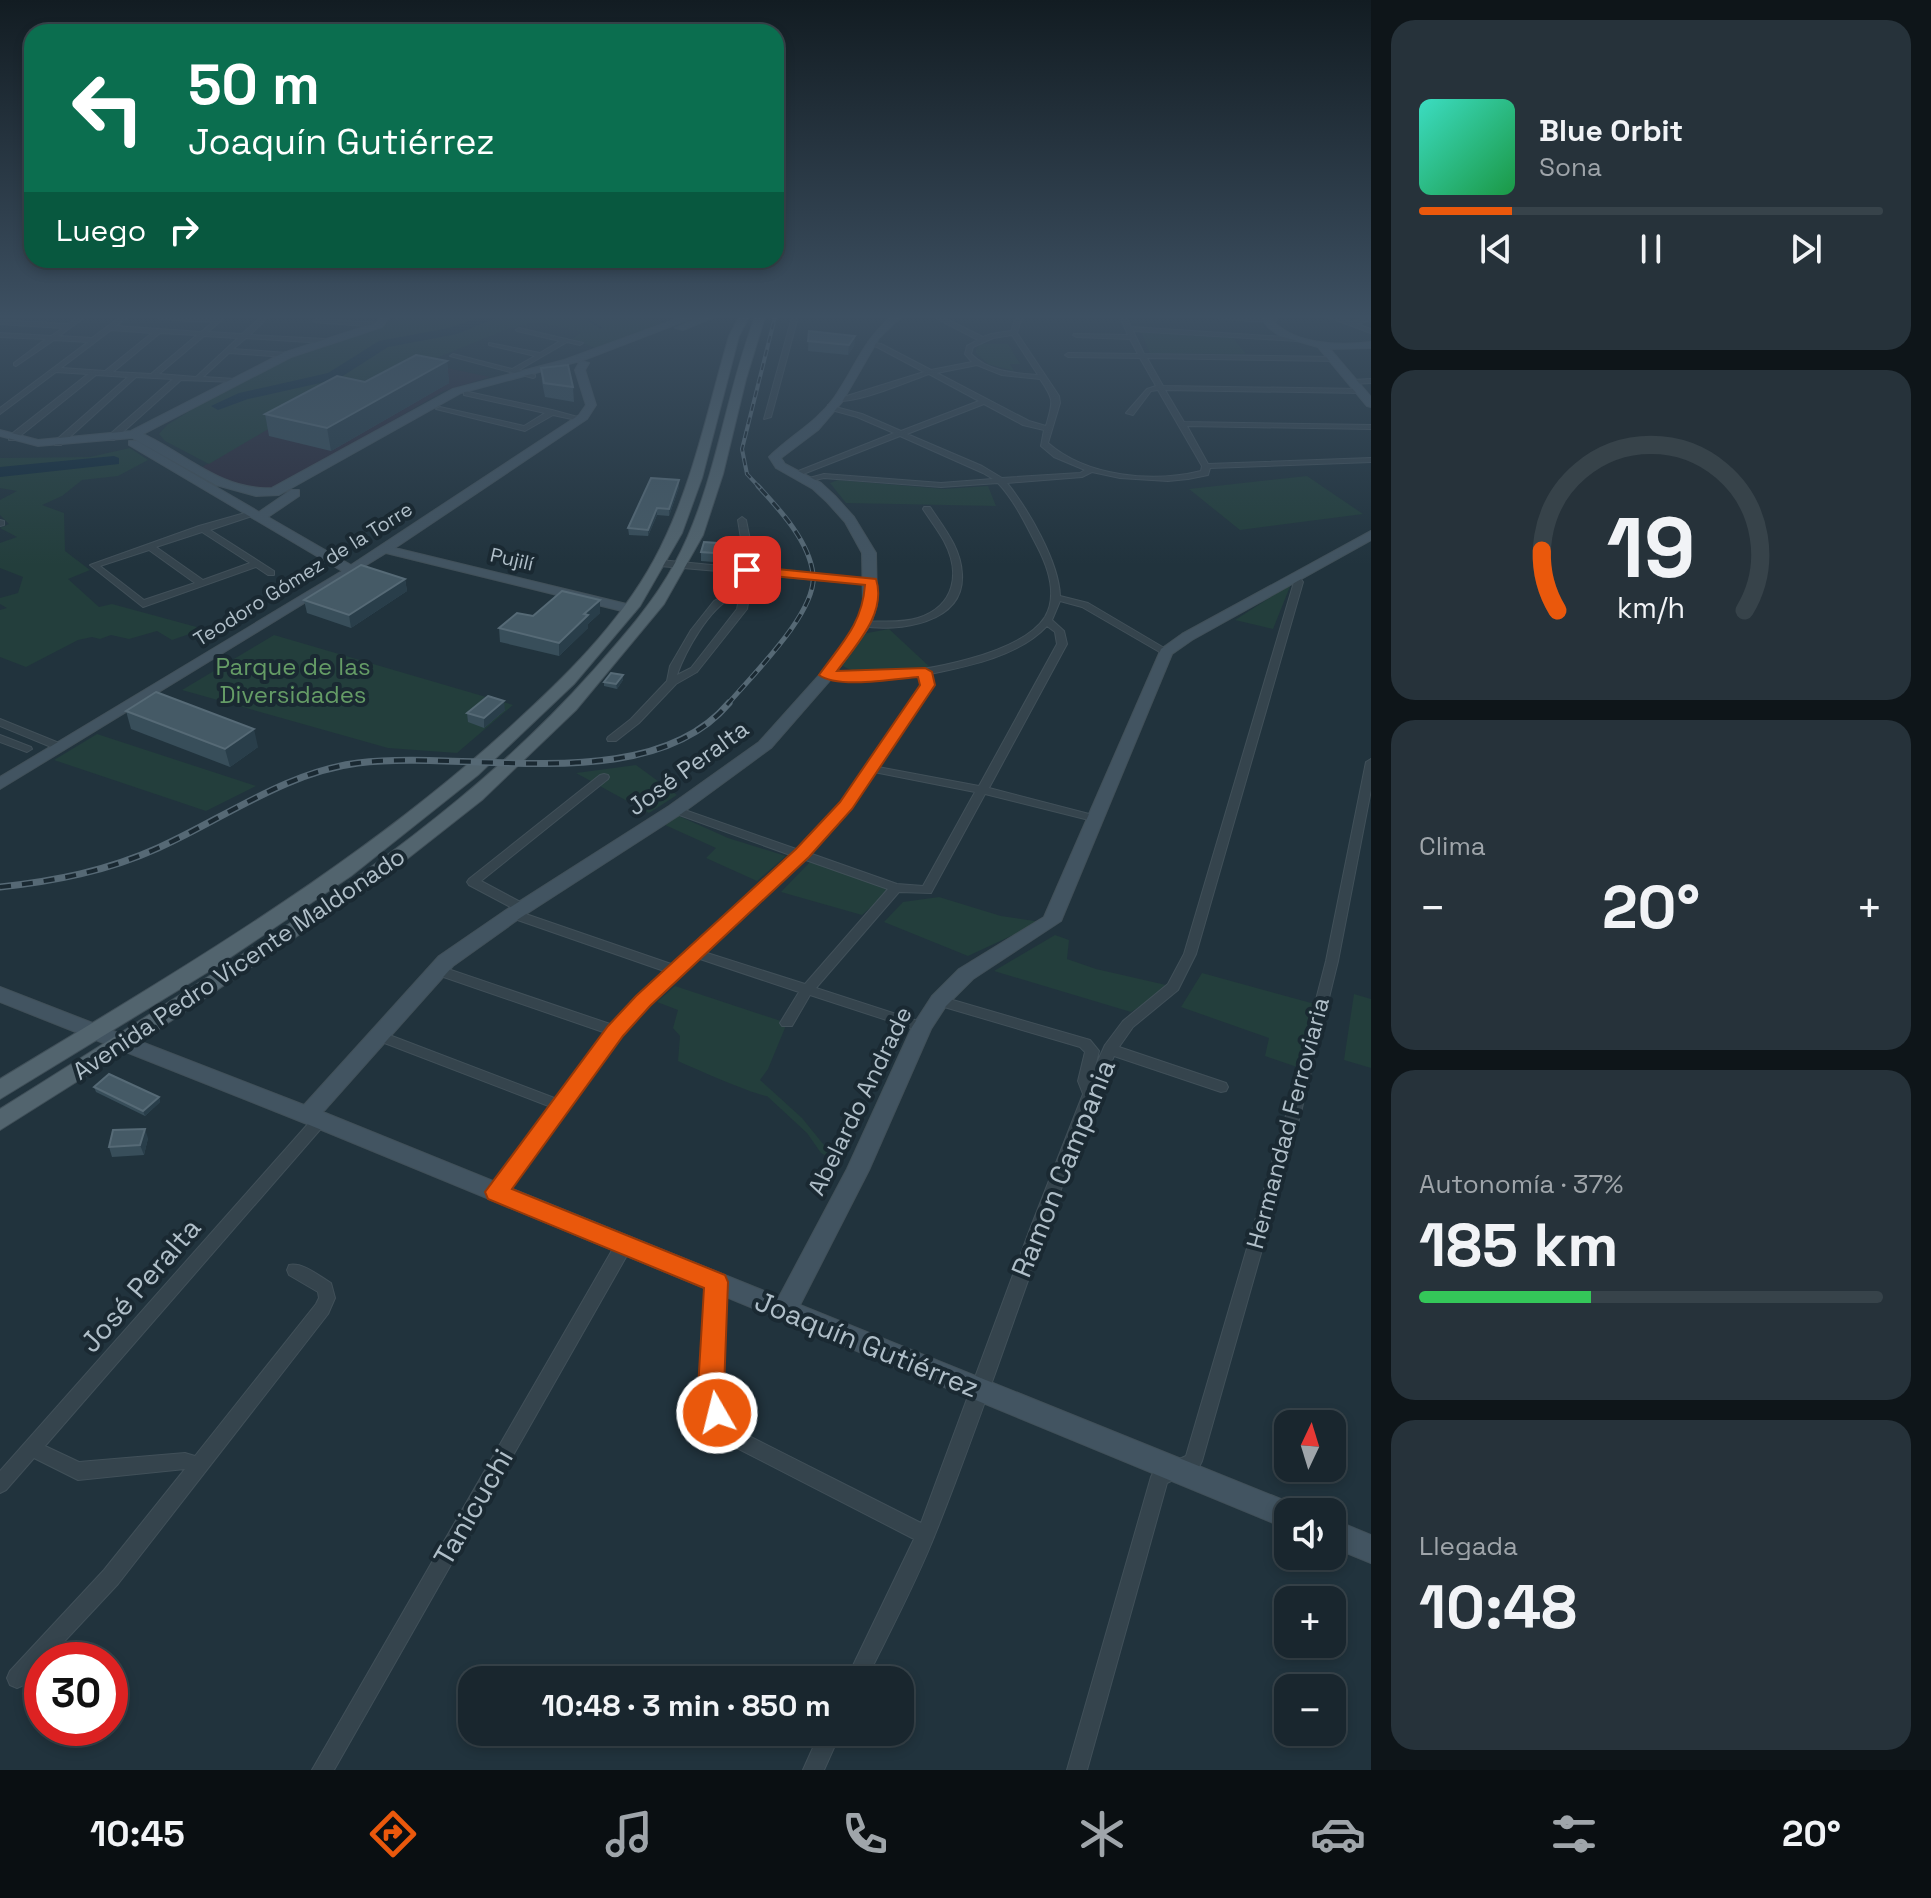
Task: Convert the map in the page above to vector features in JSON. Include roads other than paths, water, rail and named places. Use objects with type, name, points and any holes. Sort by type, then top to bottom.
[{"type":"main road","name":"Avenida Pedro Vicente Maldonado","points":[[0,1090],[274,919],[385,842],[511,738],[583,668],[630,609],[660,563],[681,522],[716,400]]},
{"type":"main road","name":"Avenida Pedro Vicente Maldonado","points":[[0,1121],[315,917],[411,849],[545,733],[591,685],[642,623],[682,565],[710,496],[737,400]]},
{"type":"street","points":[[0,412],[16,400]]},
{"type":"street","points":[[6,436],[57,400]]},
{"type":"street","points":[[58,443],[107,400]]},
{"type":"street","points":[[123,436],[158,400]]},
{"type":"street","points":[[6,436],[58,443],[123,436],[172,416],[202,400]]},
{"type":"street","points":[[123,436],[226,499],[255,507],[283,488],[442,400]]},
{"type":"street","points":[[257,564],[143,604],[94,565],[287,497],[456,400]]},
{"type":"street","points":[[497,400],[581,419],[591,405],[590,400]]},
{"type":"street","points":[[767,417],[772,400]]},
{"type":"street","name":"José Peralta","points":[[0,1484],[437,970],[456,953],[517,911],[675,810],[765,745],[827,675],[864,624],[872,582],[869,553],[850,520],[817,486],[776,464],[775,457],[814,428],[837,400]]},
{"type":"street","points":[[834,404],[848,400]]},
{"type":"street","points":[[982,400],[1026,423],[1048,429]]},
{"type":"street","points":[[1054,400],[1056,403],[1044,444],[1064,461],[1092,469],[1176,480],[1205,473],[1206,466],[1168,400]]},
{"type":"street","points":[[1130,413],[1141,400]]},
{"type":"street","points":[[801,477],[985,401]]},
{"type":"street","points":[[827,675],[854,677],[925,672],[997,653],[1048,622],[1058,598],[1043,547],[1001,481],[834,404]]},
{"type":"street","points":[[440,409],[525,429],[552,412]]},
{"type":"street","points":[[160,445],[156,431],[172,416]]},
{"type":"street","name":"Teodoro Gómez de la Torre","points":[[0,784],[351,571],[581,419]]},
{"type":"street","points":[[1183,424],[1371,427]]},
{"type":"street","points":[[123,436],[160,445],[237,491],[255,507],[351,571]]},
{"type":"street","points":[[1206,466],[1371,460]]},
{"type":"street","points":[[801,477],[941,485],[1082,475],[1092,469]]},
{"type":"street","points":[[864,624],[894,625],[919,620],[941,611],[954,598],[959,578],[954,553],[927,509]]},
{"type":"street","points":[[672,682],[673,666],[716,604],[735,596],[747,570],[742,520]]},
{"type":"street","points":[[202,528],[271,573]]},
{"type":"street","points":[[1058,598],[1085,605],[1166,652],[1187,637],[1371,535]]},
{"type":"street","points":[[149,546],[202,583]]},
{"type":"street","name":"Pujilí","points":[[385,549],[630,609]]},
{"type":"street","points":[[660,563],[872,582]]},
{"type":"street","name":"Ramon Campania","points":[[863,1666],[925,1535],[981,1390],[1032,1237],[1110,1049],[1128,1024],[1173,987],[1190,954],[1299,582],[1295,577]]},
{"type":"street","points":[[612,739],[635,721],[672,682],[694,670],[742,609],[743,603],[735,596]]},
{"type":"street","points":[[675,810],[896,888],[921,891],[930,888],[1062,644],[1059,631],[1048,622]]},
{"type":"street","name":"Abelardo Andrade","points":[[785,1310],[858,1170],[922,1027],[939,1001],[970,971],[1050,924],[1166,652]]},
{"type":"street","points":[[496,1192],[615,1031],[803,853],[846,806],[927,685],[925,672]]},
{"type":"street","points":[[0,722],[60,747]]},
{"type":"street","points":[[0,738],[27,749]]},
{"type":"street","name":"Hermandad Ferroviaria","points":[[1177,1470],[1193,1461],[1294,1112],[1332,961],[1371,762]]},
{"type":"street","points":[[873,769],[984,790],[1089,817]]},
{"type":"street","points":[[604,777],[473,882],[517,911],[676,970]]},
{"type":"street","points":[[787,1023],[807,990],[896,888]]},
{"type":"street","points":[[695,953],[922,1027]]},
{"type":"street","points":[[437,970],[615,1031]]},
{"type":"street","name":"Joaquín Gutiérrez","points":[[0,994],[314,1117],[1274,1510]]},
{"type":"street","points":[[939,1001],[1085,1043],[1092,1051],[1085,1081],[1090,1093]]},
{"type":"street","points":[[379,1036],[559,1105]]},
{"type":"street","points":[[1110,1049],[1221,1087]]},
{"type":"street","name":"Tanicuchi","points":[[322,1770],[624,1245]]},
{"type":"street","points":[[17,1678],[111,1577],[200,1466],[327,1298],[325,1288],[295,1270]]},
{"type":"street","points":[[716,1282],[711,1389],[717,1413],[739,1440],[925,1535]]},
{"type":"street","points":[[31,1448],[78,1471],[185,1461],[200,1466]]},
{"type":"street","points":[[1077,1770],[1160,1477],[1177,1470]]},
{"type":"street","points":[[1346,1539],[1371,1549]]},
{"type":"street","points":[[813,1770],[824,1746]]},
{"type":"waterway","points":[[218,406],[235,400]]},
{"type":"waterway","points":[[0,472],[114,461]]},
{"type":"railway","points":[[754,400],[742,449],[747,474],[760,488]]},
{"type":"railway","points":[[728,704],[781,643],[812,589],[813,574],[800,538],[758,486]]},
{"type":"railway","points":[[0,887],[41,882],[120,863],[182,836],[280,786],[331,768],[402,760],[555,763],[605,760],[653,750],[695,732],[728,704]]},
{"type":"park label","name":"Parque de las Diversidades","points":[[293,681]]}]
